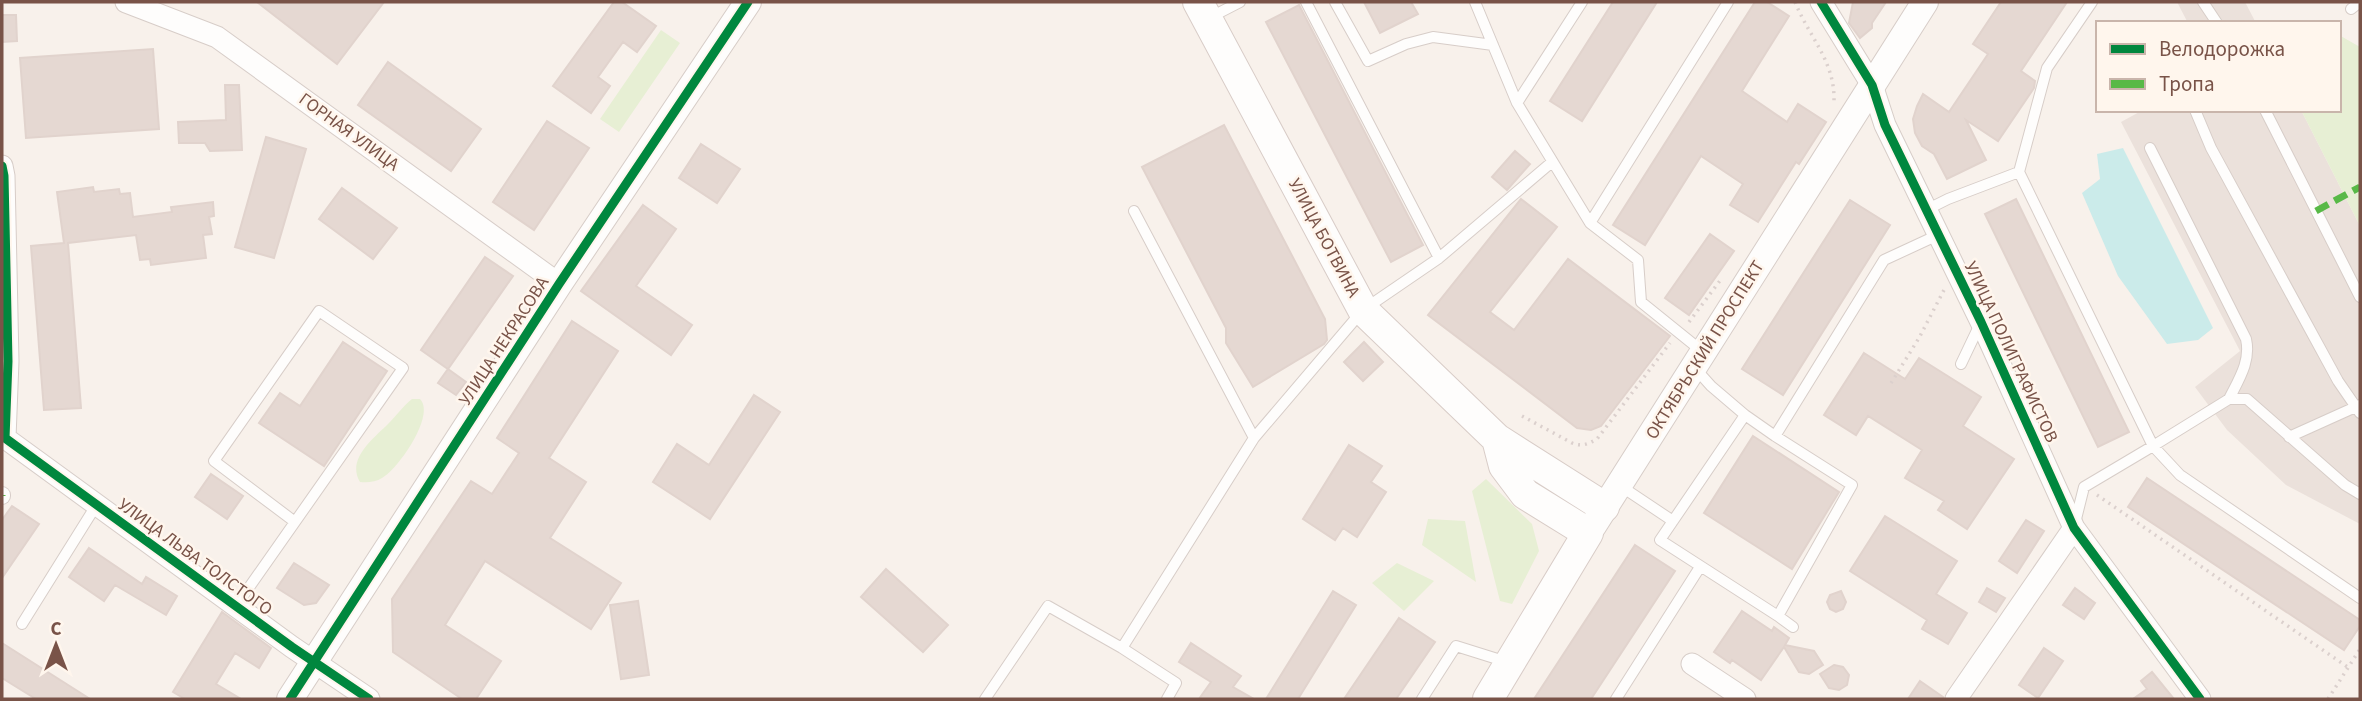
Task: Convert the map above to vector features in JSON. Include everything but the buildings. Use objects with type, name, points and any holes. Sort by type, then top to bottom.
[{"type":"main road","name":"УЛИЦА БОТВИНА","points":[[1202,10],[1363,310],[1497,439],[1611,496]]},
{"type":"main road","name":"УЛИЦА БОТВИНА","points":[[1497,439],[1504,466],[1525,494],[1588,533]]},
{"type":"main road","name":"ОКТЯБРЬСКИЙ ПРОСПЕКТ","points":[[1493,695],[1588,533]]},
{"type":"street","name":"ГОРНАЯ УЛИЦА","points":[[126,2],[216,37],[559,284]]},
{"type":"street","name":"УЛИЦА НЕКРАСОВА","points":[[290,699],[559,284],[748,2]]},
{"type":"street","name":"УЛИЦА ПОЛИГРАФИСТОВ","points":[[1821,2],[1872,85],[1885,125],[1981,323],[2074,528],[2200,699]]},
{"type":"street","name":"ОКТЯБРЬСКИЙ ПРОСПЕКТ","points":[[1588,533],[1925,2]]},
{"type":"street","name":"УЛИЦА ЛЬВА ТОЛСТОГО","points":[[2,166],[8,361],[5,438],[369,699]]},
{"type":"street","points":[[1956,699],[2074,528]]},
{"type":"street","points":[[1692,664],[1745,699]]},
{"type":"lane","points":[[1202,10],[1240,2]]},
{"type":"lane","points":[[1306,2],[1439,258]]},
{"type":"lane","points":[[1335,2],[1368,61],[1406,44],[1433,37],[1493,45]]},
{"type":"lane","points":[[1475,2],[1517,103],[1552,163],[1590,223],[1638,260],[1641,302],[1678,332],[1698,360],[1710,386],[1775,436],[1852,485],[1778,616]]},
{"type":"lane","points":[[1517,103],[1582,2]]},
{"type":"lane","points":[[1590,223],[1728,2]]},
{"type":"lane","points":[[2092,2],[2047,68],[2019,172],[2153,446],[2180,475],[2360,598]]},
{"type":"lane","points":[[2203,2],[2216,21]]},
{"type":"lane","points":[[2196,112],[2211,148],[2338,382],[2358,408],[2289,437]]},
{"type":"lane","points":[[2267,112],[2360,296]]},
{"type":"lane","points":[[2074,528],[2084,486],[2229,399],[2246,365],[2246,339],[2150,148]]},
{"type":"lane","points":[[1122,648],[1254,438],[1363,310],[1439,258],[1552,163]]},
{"type":"lane","points":[[1926,210],[2019,172]]},
{"type":"lane","points":[[1134,211],[1254,438]]},
{"type":"lane","points":[[1775,436],[1884,260],[1938,234]]},
{"type":"lane","points":[[236,606],[295,522],[403,368],[319,311],[214,461],[295,522]]},
{"type":"lane","points":[[1961,364],[1981,323]]},
{"type":"lane","points":[[2229,399],[2247,399],[2360,495]]},
{"type":"lane","points":[[1745,415],[1660,540],[1793,628]]},
{"type":"lane","points":[[1611,496],[1673,520]]},
{"type":"lane","points":[[22,624],[97,504]]},
{"type":"lane","points":[[1616,699],[1700,567]]},
{"type":"lane","points":[[985,699],[1048,606],[1177,683],[1167,699]]},
{"type":"lane","points":[[1422,699],[1456,646],[1510,662]]},
{"type":"path","points":[[1795,2],[1835,83],[1834,105]]},
{"type":"path","points":[[1891,383],[1919,338],[1955,269]]},
{"type":"path","points":[[1522,416],[1579,446],[1597,439],[1724,275]]},
{"type":"path","points":[[2084,486],[2349,668]]},
{"type":"path","points":[[2328,699],[2360,649]]},
{"type":"shaded area","points":[[2177,2],[2245,2],[2255,21],[2187,21]]},
{"type":"shaded area","points":[[2139,112],[2302,112],[2360,226],[2360,524],[2286,485],[2227,430],[2195,387],[2240,351],[2121,122]]},
{"type":"green space","points":[[661,30],[680,43],[619,132],[600,119]]},
{"type":"green space","points":[[2341,36],[2360,47],[2360,226],[2302,112],[2341,112]]},
{"type":"green space","points":[[412,399],[420,399],[424,407],[423,417],[413,441],[389,473],[371,482],[360,482],[356,465],[359,457],[369,442]]},
{"type":"green space","points":[[1486,479],[1532,524],[1539,551],[1512,604],[1500,601],[1472,491]]},
{"type":"green space","points":[[1428,519],[1465,521],[1476,582],[1422,545]]},
{"type":"green space","points":[[1397,563],[1434,581],[1404,611],[1372,583]]},
{"type":"water","points":[[2123,148],[2213,328],[2198,340],[2167,344],[2118,276],[2082,193],[2100,179],[2097,154]]},
{"type":"marked path","points":[[2316,211],[2360,187]]},
{"type":"cycle path","points":[[290,699],[559,284],[748,2]]},
{"type":"cycle path","points":[[1821,2],[1872,85],[1885,125],[1981,322],[2074,528],[2200,699]]},
{"type":"cycle path","points":[[2,166],[8,361],[5,438],[292,647],[369,699]]}]
